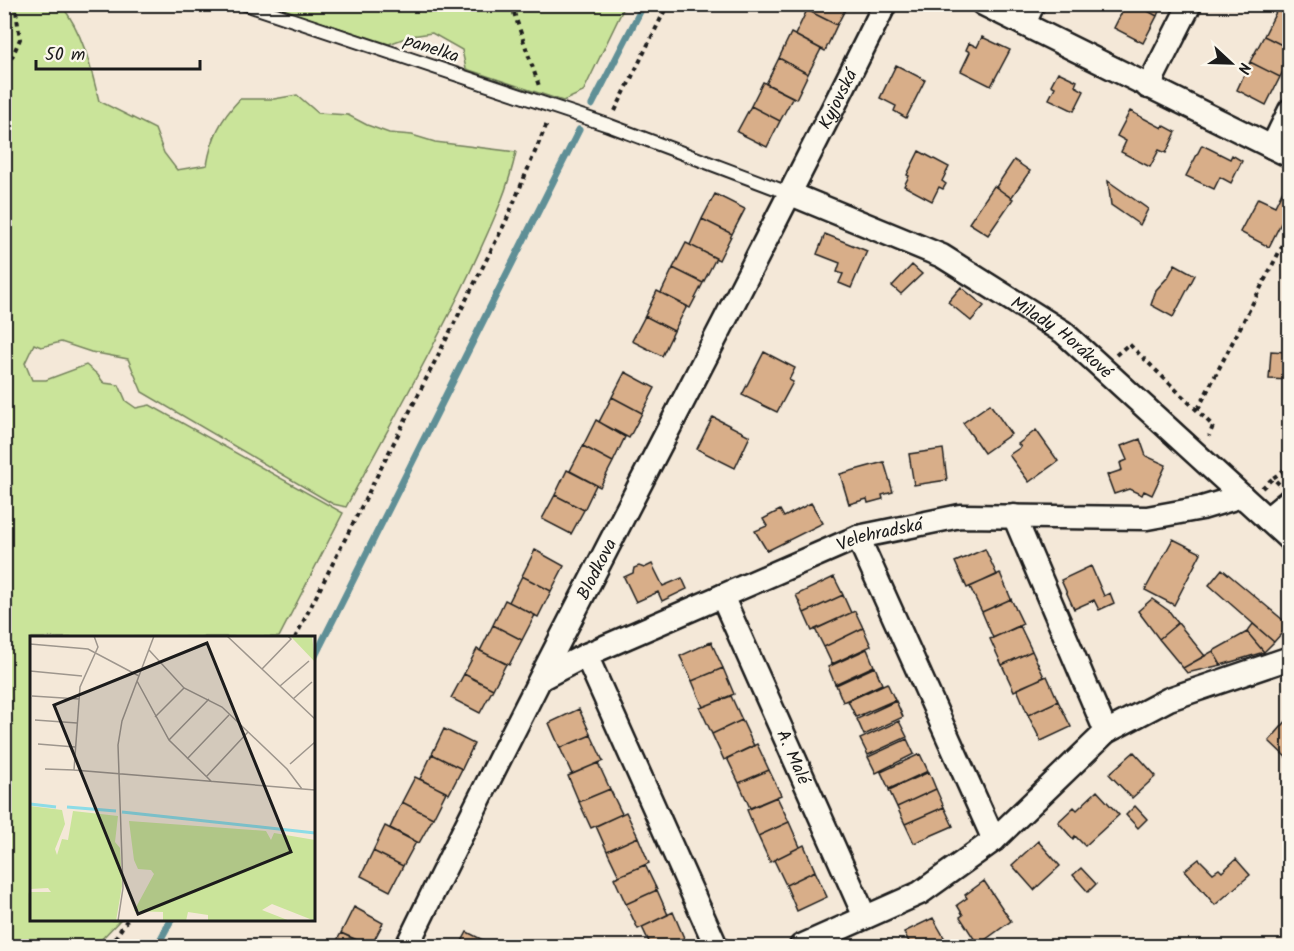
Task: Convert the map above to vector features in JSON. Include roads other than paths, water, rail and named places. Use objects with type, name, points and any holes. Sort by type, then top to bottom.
[{"type":"street","name":"Kyjovská","points":[[791,194],[885,4]]},
{"type":"street","points":[[983,4],[1028,14],[1148,87],[1281,152],[1290,110]]},
{"type":"street","points":[[1148,87],[1190,4]]},
{"type":"street","name":"Milady Horákové","points":[[791,194],[942,256],[1063,332],[1250,494],[1267,519],[1290,540]]},
{"type":"street","name":"Blodkova","points":[[407,946],[791,194]]},
{"type":"street","name":"Velehradská","points":[[542,678],[586,656],[858,537],[960,516],[1147,518],[1202,508],[1250,494]]},
{"type":"street","points":[[1267,519],[1290,500]]},
{"type":"street","points":[[1014,516],[1106,732]]},
{"type":"street","points":[[858,537],[994,840]]},
{"type":"street","name":"A. Malé","points":[[722,596],[865,917]]},
{"type":"street","points":[[586,656],[716,946]]},
{"type":"street","points":[[801,946],[920,893],[994,840],[1106,732],[1169,699],[1290,658]]},
{"type":"lane","name":"panelka","points":[[245,4],[608,125],[791,194]]},
{"type":"waterway","points":[[592,105],[644,4]]},
{"type":"waterway","points":[[315,656],[579,130]]},
{"type":"waterway","points":[[157,946],[170,921]]}]
